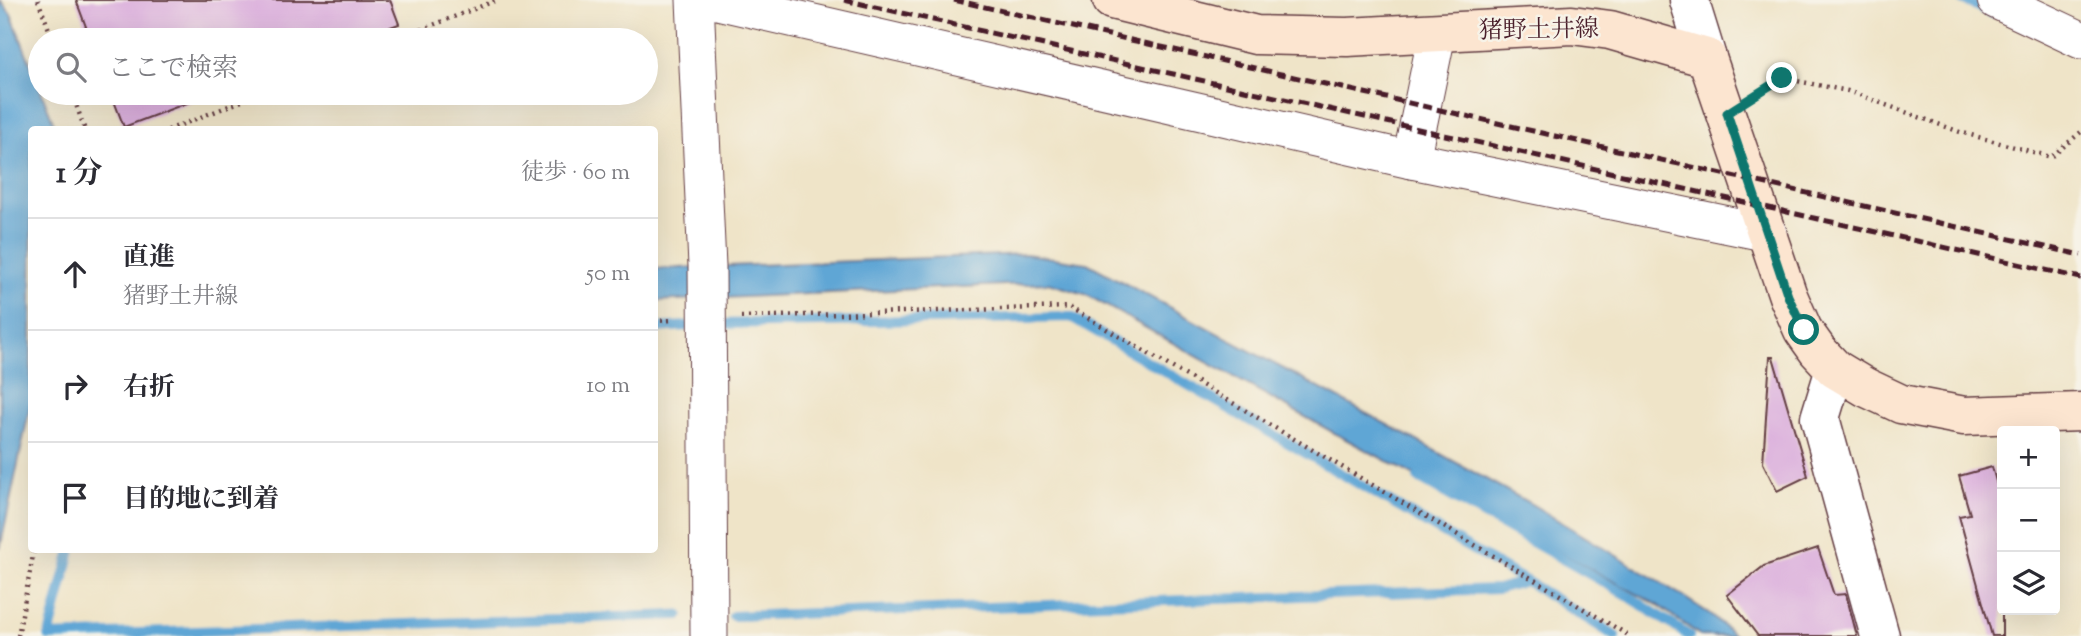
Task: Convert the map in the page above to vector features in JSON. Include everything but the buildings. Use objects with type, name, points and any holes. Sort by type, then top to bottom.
[{"type":"main road","name":"猪野土井線","points":[[1112,0],[1256,35],[1347,37],[1572,25],[1611,30],[1707,58]]},
{"type":"main road","points":[[1707,58],[1788,296],[1804,330],[1818,351],[1835,369],[1901,404],[1964,416],[2081,412]]},
{"type":"street","points":[[695,0],[707,260],[709,636]]},
{"type":"street","points":[[713,0],[1411,160],[1768,233]]},
{"type":"street","points":[[1689,0],[1707,58]]},
{"type":"street","points":[[1996,0],[2081,40]]},
{"type":"street","points":[[1411,160],[1437,33]]},
{"type":"street","points":[[1835,369],[1820,418],[1880,636]]},
{"type":"path","points":[[38,0],[48,28]]},
{"type":"path","points":[[426,28],[497,0]]},
{"type":"path","points":[[1727,113],[1782,78],[1848,91],[1960,132],[2051,157],[2081,132]]},
{"type":"path","points":[[76,105],[84,126]]},
{"type":"path","points":[[178,126],[232,105]]},
{"type":"path","points":[[658,320],[707,309],[1069,307],[1630,636]]},
{"type":"path","points":[[18,636],[33,553]]},
{"type":"water","points":[[0,0],[11,14],[28,57],[28,105],[47,105],[55,126],[28,126],[28,416],[0,549]]},
{"type":"water","points":[[1026,254],[1087,263],[1533,505],[1710,614],[1735,636],[1701,636],[1656,604],[1336,434],[1085,294],[1048,283],[658,301],[658,269]]},
{"type":"waterway","points":[[1963,0],[1991,13]]},
{"type":"waterway","points":[[719,324],[1071,317],[1526,581],[1615,636]]},
{"type":"waterway","points":[[658,328],[688,326]]},
{"type":"waterway","points":[[1418,478],[1630,597],[1689,636]]},
{"type":"waterway","points":[[70,553],[49,636],[679,615]]},
{"type":"waterway","points":[[733,616],[1498,589],[1526,581]]},
{"type":"railway","points":[[844,0],[2081,278]]},
{"type":"railway","points":[[954,0],[2081,255]]},
{"type":"route","points":[[1782,78],[1727,113],[1788,296],[1804,330]]}]
